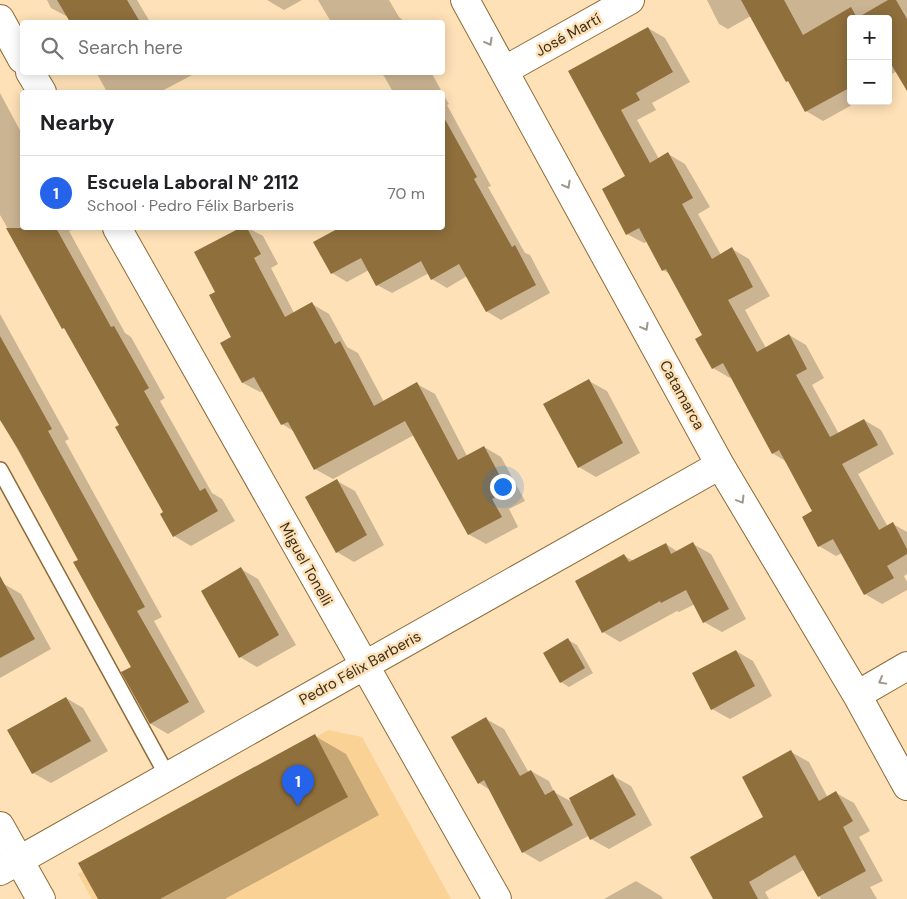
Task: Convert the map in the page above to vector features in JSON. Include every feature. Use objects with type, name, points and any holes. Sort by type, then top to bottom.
[{"type":"street","name":"Catamarca","points":[[465,0],[720,465],[857,695],[907,786]]},
{"type":"street","name":"José Martí","points":[[505,70],[630,0]]},
{"type":"street","points":[[0,19],[20,55]]},
{"type":"street","points":[[32,75],[41,90]]},
{"type":"street","name":"Miguel Tonelli","points":[[119,230],[497,899]]},
{"type":"street","name":"Pedro Félix Barberis","points":[[10,866],[720,465]]},
{"type":"street","points":[[857,695],[907,666]]},
{"type":"street","points":[[0,826],[10,866],[41,899]]},
{"type":"lane","points":[[0,470],[168,777]]},
{"type":"shaded area","points":[[328,730],[362,737],[451,899],[92,899],[78,874]]},
{"type":"building","points":[[57,0],[127,0],[139,20],[69,20]]},
{"type":"building","points":[[741,0],[784,0],[803,35],[851,7],[855,15],[847,15],[847,89],[805,112],[788,81],[786,82]]},
{"type":"building","points":[[888,0],[896,0],[907,19],[907,91],[892,66],[892,15],[862,15]]},
{"type":"building","points":[[648,27],[673,72],[636,93],[640,100],[621,110],[650,163],[668,152],[693,198],[682,204],[712,259],[732,247],[753,287],[728,300],[757,352],[789,334],[807,369],[796,375],[830,437],[864,419],[878,445],[842,464],[879,530],[893,522],[907,549],[907,554],[887,566],[894,578],[864,595],[833,539],[818,547],[802,517],[812,511],[779,450],[772,454],[723,363],[712,369],[695,339],[702,335],[666,269],[662,271],[639,228],[626,235],[602,189],[625,176],[568,71]]},
{"type":"building","points":[[445,119],[477,177],[474,179],[512,247],[515,245],[536,285],[486,312],[459,264],[431,280],[421,261],[376,286],[361,258],[331,274],[313,242],[335,230],[445,230]]},
{"type":"building","points":[[6,228],[57,230],[111,327],[114,326],[149,388],[144,391],[200,491],[205,488],[218,511],[173,537],[160,514],[163,512],[115,427],[119,425],[64,328],[62,329]]},
{"type":"building","points":[[236,230],[248,230],[261,254],[254,258],[285,317],[312,302],[335,344],[340,341],[374,406],[417,382],[458,460],[484,446],[508,491],[492,499],[502,517],[468,535],[405,421],[314,470],[288,422],[281,425],[254,377],[242,383],[220,343],[231,337],[209,295],[215,292],[194,252]]},
{"type":"building","points":[[0,336],[52,429],[48,431],[145,607],[137,611],[189,702],[150,724],[121,672],[131,667],[73,562],[78,560],[18,449],[0,420]]},
{"type":"building","points":[[589,379],[623,443],[578,468],[543,404]]},
{"type":"building","points":[[337,479],[367,535],[336,553],[305,497]]},
{"type":"building","points":[[693,542],[729,609],[703,623],[686,590],[661,603],[660,601],[602,633],[575,581],[624,554],[629,562],[666,543],[671,554]]},
{"type":"building","points":[[241,567],[279,635],[239,658],[201,591]]},
{"type":"building","points":[[0,576],[35,639],[0,658]]},
{"type":"building","points":[[568,638],[585,668],[560,683],[543,653]]},
{"type":"building","points":[[736,650],[755,686],[711,710],[692,673]]},
{"type":"building","points":[[66,697],[91,741],[32,774],[7,730]]},
{"type":"building","points":[[486,717],[520,776],[531,770],[545,795],[554,790],[573,825],[522,853],[484,780],[478,784],[451,737]]},
{"type":"building","points":[[315,734],[348,797],[160,899],[98,899],[78,863]]},
{"type":"building","points":[[791,750],[819,801],[836,791],[853,821],[843,827],[866,871],[818,897],[795,855],[749,882],[758,899],[713,899],[690,857],[763,817],[742,777]]},
{"type":"building","points":[[613,774],[636,815],[590,840],[569,798]]},
{"type":"place","name":"Escuela Laboral N° 2112","points":[[298,806]]}]
